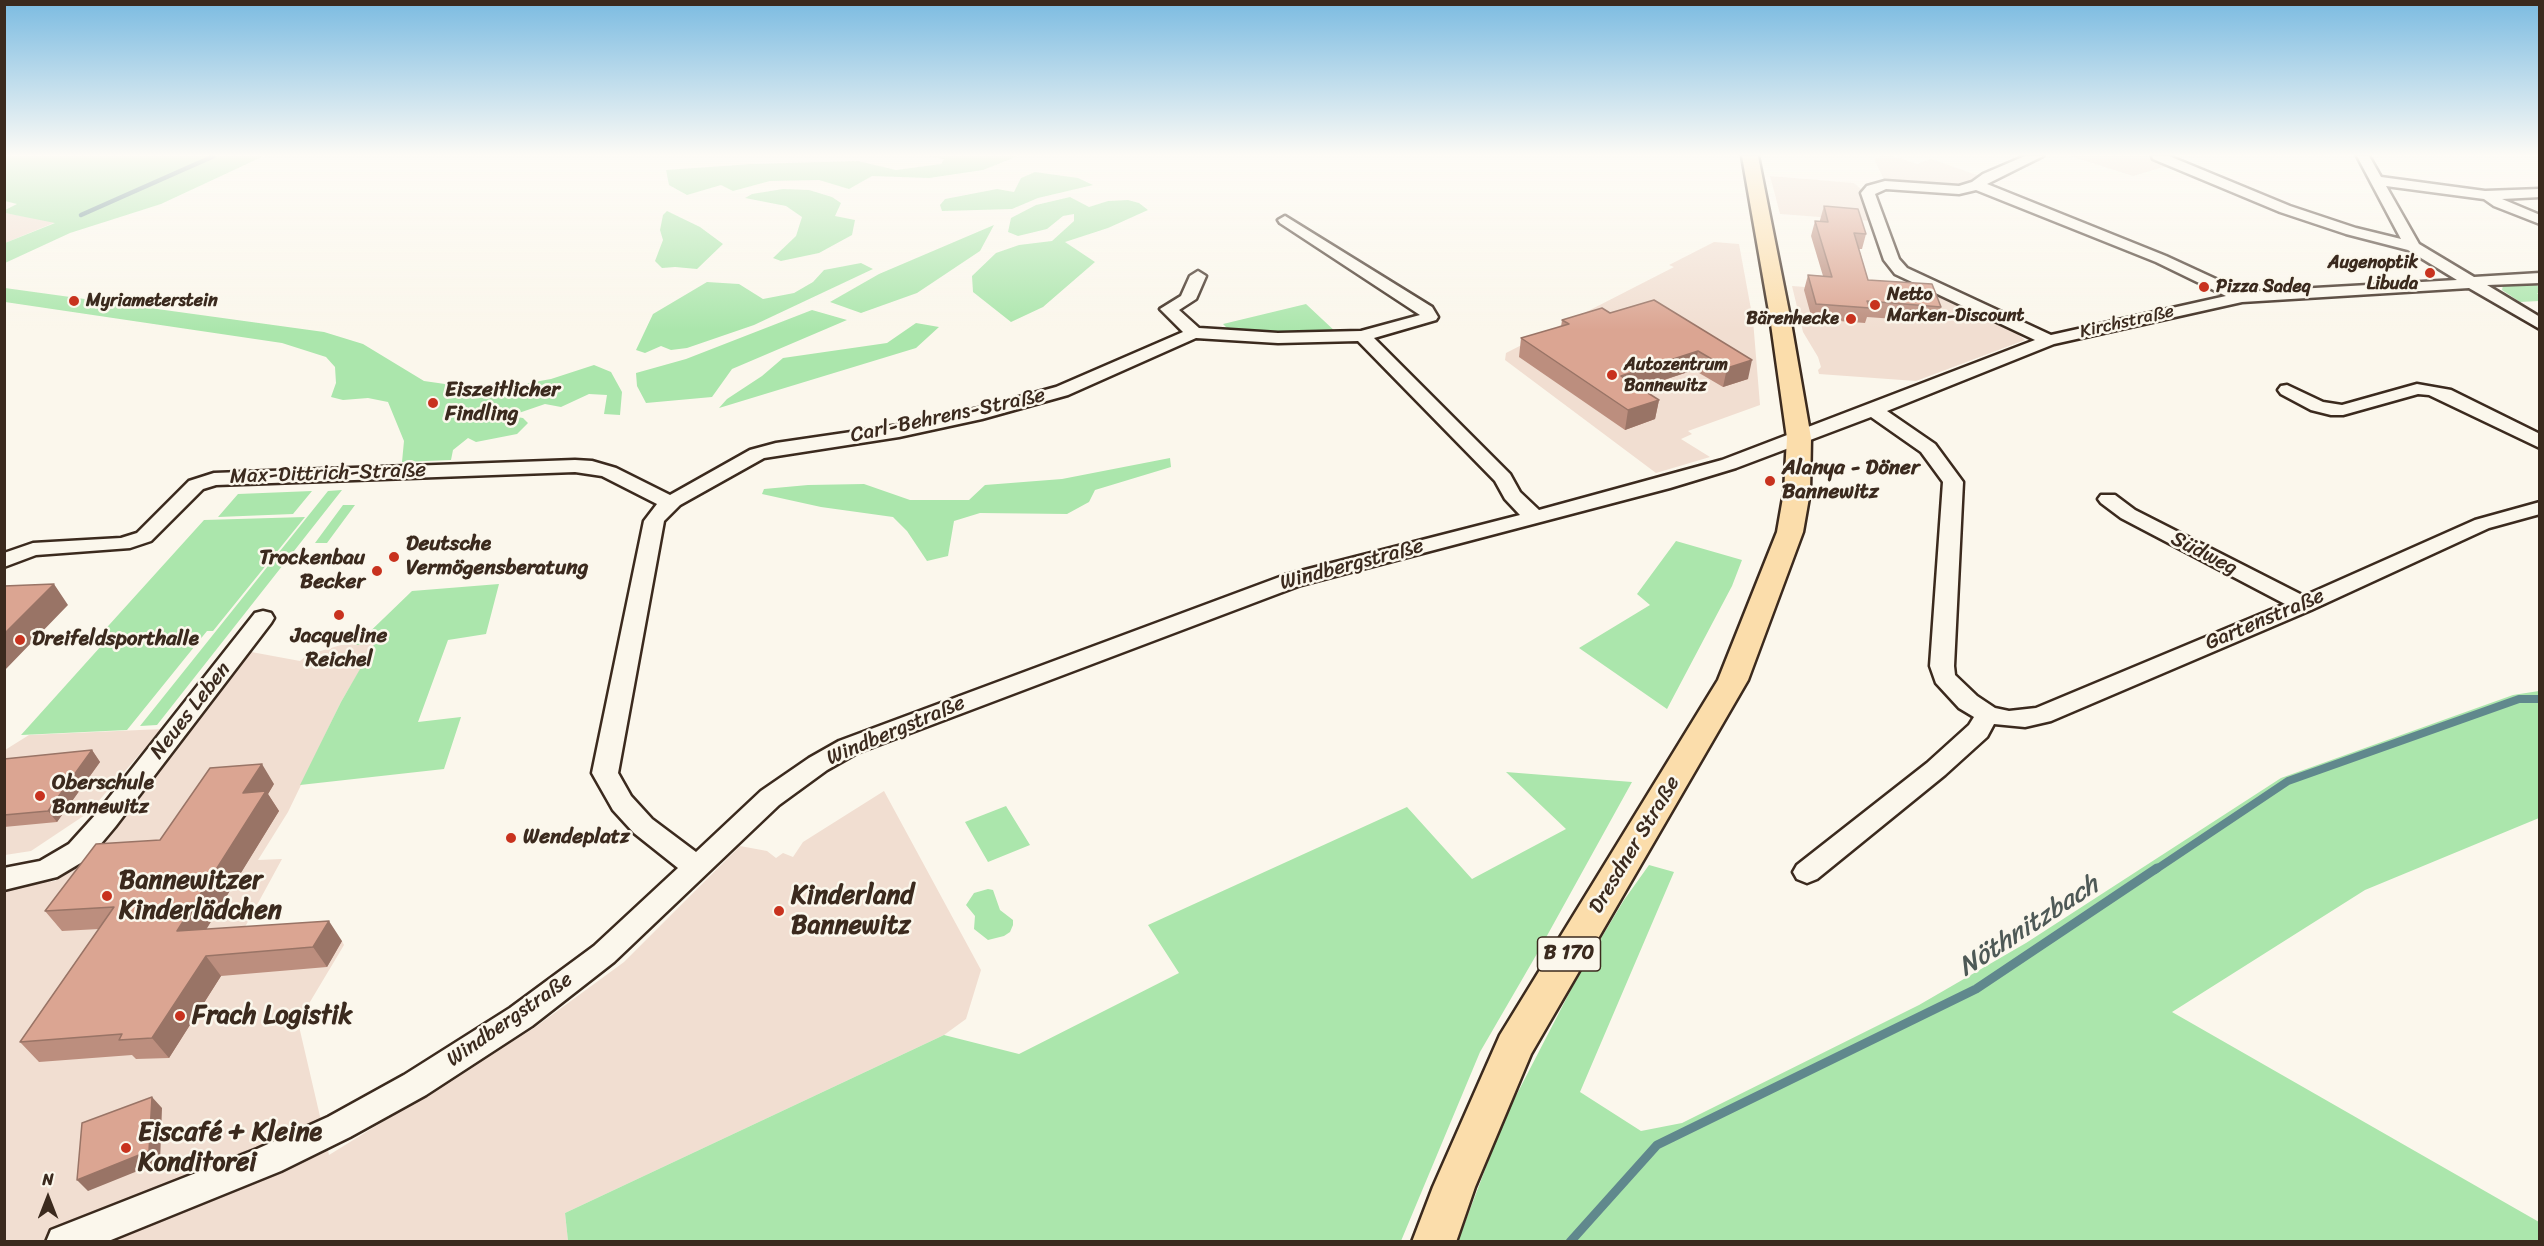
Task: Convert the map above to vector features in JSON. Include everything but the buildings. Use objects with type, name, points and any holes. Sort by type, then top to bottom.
[{"type":"main road","name":"B 170","points":[[1761,214],[1799,438]]},
{"type":"main road","name":"Dresdner Straße","points":[[1434,1242],[1454,1187],[1514,1047],[1733,680],[1790,532],[1797,492],[1799,438]]},
{"type":"street","points":[[1876,214],[1892,260],[1901,271],[2049,340]]},
{"type":"street","points":[[2049,214],[2161,259],[2242,297]]},
{"type":"street","points":[[2300,214],[2350,231],[2413,246],[2540,324]]},
{"type":"street","points":[[2395,214],[2413,246]]},
{"type":"street","points":[[2526,214],[2540,220]]},
{"type":"street","name":"Carl-Behrens-Straße","points":[[662,512],[757,454],[899,430],[1062,391],[1194,333],[1278,338],[1362,336],[1430,317],[1426,310],[1286,220]]},
{"type":"street","points":[[1194,333],[1168,309],[1188,299],[1198,276]]},
{"type":"street","name":"Kirchstraße","points":[[1799,438],[2049,340],[2242,297],[2374,288],[2449,286],[2472,282],[2540,278]]},
{"type":"street","points":[[1362,336],[1503,478],[1512,495],[1534,517]]},
{"type":"street","points":[[2287,390],[2317,406],[2331,410],[2343,410],[2417,389],[2430,390],[2445,394],[2540,442]]},
{"type":"street","points":[[1807,872],[1936,769],[1978,731],[1988,715],[1955,690],[1944,678],[1942,666],[1953,482],[1928,448],[1873,410]]},
{"type":"street","name":"Windbergstraße","points":[[63,1242],[268,1161],[339,1127],[415,1085],[521,1017],[604,954],[770,798],[818,764],[848,747],[1293,580],[1664,484],[1799,438]]},
{"type":"street","name":"Max-Dittrich-Straße","points":[[4,561],[33,549],[123,544],[144,537],[196,485],[214,479],[592,467],[609,472],[662,512]]},
{"type":"street","name":"Südweg","points":[[2108,499],[2128,514],[2303,604]]},
{"type":"street","name":"Gartenstraße","points":[[1988,715],[2025,719],[2042,715],[2303,604],[2482,524],[2540,508]]},
{"type":"street","points":[[662,512],[605,774],[622,803],[643,826],[698,868]]},
{"type":"street","name":"Neues Leben","points":[[4,879],[48,870],[79,851],[106,820],[262,618]]},
{"type":"shaded area","points":[[5,214],[56,222],[5,243]]},
{"type":"shaded area","points":[[1782,214],[1870,214],[1872,221]]},
{"type":"shaded area","points":[[1714,242],[1739,244],[1753,320],[1760,405],[1688,431],[1692,434],[1681,439],[1710,457],[1656,473],[1505,360],[1506,353],[1674,267],[1669,265]]},
{"type":"shaded area","points":[[1792,286],[1940,297],[2014,331],[2025,340],[1916,381],[1819,374],[1818,370],[1821,367],[1818,357],[1803,332]]},
{"type":"shaded area","points":[[376,643],[341,702],[288,812],[258,860],[282,859],[233,949],[342,941],[344,945],[298,1022],[329,1155],[534,1028],[624,962],[740,846],[767,851],[776,858],[783,853],[793,857],[803,842],[884,791],[981,970],[966,1019],[944,1035],[565,1213],[568,1241],[5,1241],[4,886],[55,881],[246,651],[300,661],[307,655],[341,645]]},
{"type":"shaded area","points":[[162,729],[88,813],[31,851],[5,855],[5,750],[29,735]]},
{"type":"green space","points":[[11,214],[129,214],[70,233],[5,263],[5,243],[55,223]]},
{"type":"green space","points":[[673,214],[700,227],[723,244],[697,269],[662,268],[655,261],[663,240],[660,230],[663,215]]},
{"type":"green space","points":[[798,214],[836,214],[835,216],[855,220],[852,235],[819,253],[781,261],[773,258],[796,236],[802,217]]},
{"type":"green space","points":[[1018,214],[1073,214],[1063,216],[1047,229],[1018,236],[1008,232],[1011,218]]},
{"type":"green space","points":[[1074,214],[1139,214],[1108,228],[1065,242],[1095,262],[1043,307],[1011,322],[973,292],[972,276],[996,253],[1019,245],[1052,241],[1074,221]]},
{"type":"green space","points":[[994,225],[980,251],[917,293],[861,313],[830,302],[879,274]]},
{"type":"green space","points":[[861,263],[873,269],[754,325],[687,348],[671,350],[661,346],[645,353],[636,350],[653,314],[707,282],[739,284],[763,299],[794,293],[813,282],[824,270]]},
{"type":"green space","points":[[2531,281],[2539,287],[2539,293],[2537,293],[2539,301],[2520,302],[2502,290],[2503,285]]},
{"type":"green space","points":[[5,288],[324,332],[363,344],[424,381],[445,384],[523,384],[551,379],[594,365],[611,372],[622,392],[620,415],[604,414],[607,395],[589,394],[561,407],[545,404],[510,416],[523,418],[528,423],[517,434],[476,442],[468,438],[453,450],[451,460],[402,462],[404,441],[388,402],[368,398],[343,400],[331,397],[336,383],[335,367],[326,357],[282,343],[5,302]]},
{"type":"green space","points":[[1306,304],[1338,334],[1228,329],[1223,324]]},
{"type":"green space","points":[[812,310],[847,320],[732,369],[712,397],[646,403],[637,386],[636,373],[686,359]]},
{"type":"green space","points":[[916,323],[939,327],[916,348],[719,408],[727,399],[762,376],[783,358],[887,343]]},
{"type":"green space","points":[[1170,458],[1171,467],[1095,490],[1089,502],[1067,514],[980,513],[954,521],[948,556],[927,561],[907,531],[893,517],[821,507],[762,494],[764,489],[864,484],[910,500],[969,500],[985,485],[1062,479]]},
{"type":"green space","points":[[342,490],[157,725],[140,726],[328,491]]},
{"type":"green space","points":[[312,491],[293,514],[218,517],[238,494]]},
{"type":"green space","points":[[343,505],[355,505],[327,543],[315,543]]},
{"type":"green space","points":[[305,517],[213,631],[207,631],[127,730],[21,735],[111,635],[100,635],[204,520]]},
{"type":"green space","points":[[1676,541],[1742,560],[1732,586],[1667,709],[1579,648],[1650,605],[1637,594]]},
{"type":"green space","points":[[499,584],[486,634],[448,640],[418,722],[461,717],[444,769],[300,785],[341,702],[375,643],[356,645],[412,591]]},
{"type":"green space","points":[[2539,691],[2539,818],[2365,890],[2172,1012],[2539,1222],[2539,1241],[1458,1241],[1505,1117],[1576,980],[1624,900],[1649,865],[1674,872],[1580,1092],[1641,1131],[1682,1123],[1919,1005],[2026,943],[2281,778],[2513,695]]},
{"type":"green space","points":[[1506,772],[1632,782],[1480,1052],[1401,1241],[568,1241],[565,1213],[944,1035],[1019,1054],[1179,973],[1148,925],[1407,807],[1472,879],[1566,829]]},
{"type":"green space","points":[[1006,806],[1030,845],[988,862],[965,822]]},
{"type":"green space","points":[[993,890],[1000,910],[1013,920],[1013,925],[1010,932],[1004,936],[988,940],[974,929],[975,916],[966,905],[974,893]]},
{"type":"waterway","name":"Nöthnitzbach","points":[[2155,870],[2288,781],[2519,699],[2540,699]]},
{"type":"waterway","name":"Nöthnitzbach","points":[[1570,1242],[1657,1145],[1976,989],[2157,868]]},
{"type":"place","name":"Augenoptik Libuda","points":[[2430,273]]},
{"type":"place","name":"Pizza Sadeq","points":[[2204,287]]},
{"type":"place","name":"Myriameterstein","points":[[74,301]]},
{"type":"place","name":"Netto Marken-Discount","points":[[1875,305]]},
{"type":"place","name":"Bärenhecke","points":[[1851,319]]},
{"type":"place","name":"Autozentrum Bannewitz","points":[[1612,375]]},
{"type":"place","name":"Eiszeitlicher Findling","points":[[433,403]]},
{"type":"place","name":"Alanya - Döner Bannewitz","points":[[1770,481]]},
{"type":"place","name":"Deutsche Vermögensberatung","points":[[394,557]]},
{"type":"place","name":"Trockenbau Becker","points":[[377,571]]},
{"type":"place","name":"Jacqueline Reichel","points":[[339,615]]},
{"type":"place","name":"Dreifeldsporthalle","points":[[20,640]]},
{"type":"place","name":"Oberschule Bannewitz","points":[[40,796]]},
{"type":"place","name":"Wendeplatz","points":[[511,838]]},
{"type":"place","name":"Bannewitzer Kinderlädchen","points":[[107,896]]},
{"type":"place","name":"Kinderland Bannewitz","points":[[779,911]]},
{"type":"place","name":"Frach Logistik","points":[[180,1016]]},
{"type":"place","name":"Eiscafé + Kleine Konditorei","points":[[126,1148]]}]
